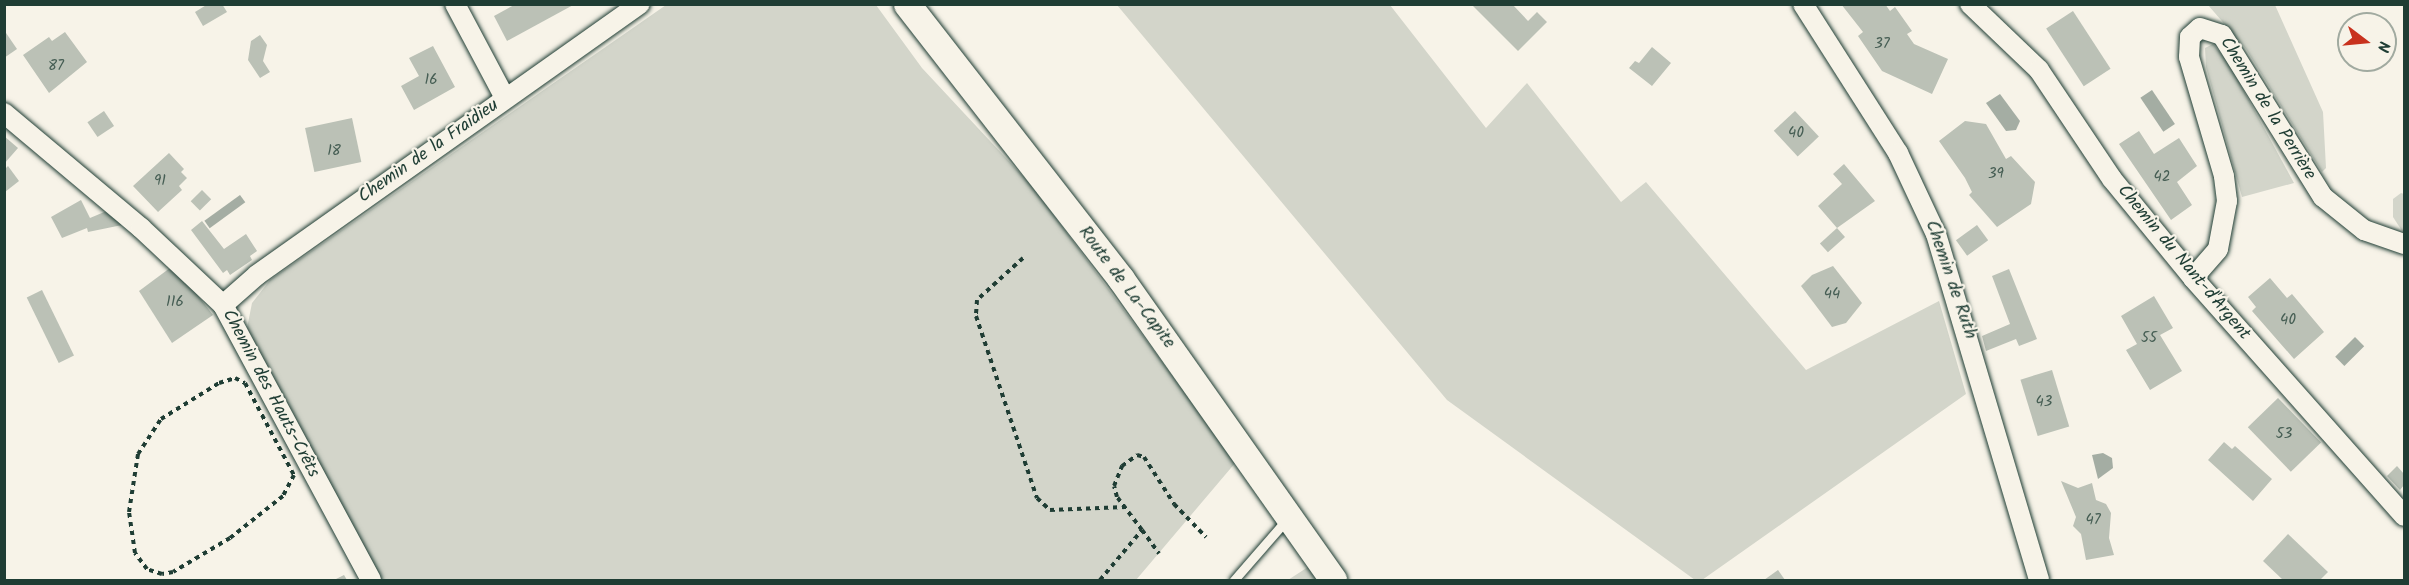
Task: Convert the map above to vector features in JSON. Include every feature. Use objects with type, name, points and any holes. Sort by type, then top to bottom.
[{"type":"street","points":[[455,4],[505,99]]},
{"type":"street","name":"Chemin de la Fraidieu","points":[[223,305],[257,275],[640,4]]},
{"type":"street","name":"Route de La-Capite","points":[[907,4],[1121,279],[1333,580]]},
{"type":"street","name":"Chemin de Ruth","points":[[1803,4],[1898,153],[1936,234],[2039,580]]},
{"type":"street","name":"Chemin du Nant-d'Argent","points":[[1970,4],[2049,82],[2112,179],[2193,278],[2404,516]]},
{"type":"street","name":"Chemin de la Perrière","points":[[2193,278],[2217,249],[2227,201],[2224,176],[2189,57],[2190,37],[2200,28],[2222,35],[2323,197],[2364,230],[2404,244]]},
{"type":"street","name":"Chemin des Hauts-Crêts","points":[[4,113],[141,228],[223,305],[371,580]]},
{"type":"lane","points":[[1234,580],[1289,517]]},
{"type":"path","points":[[1023,258],[977,300],[976,316],[1038,498],[1050,510],[1125,507]]},
{"type":"path","points":[[234,378],[245,383],[294,475],[283,496],[270,508],[185,566],[162,574],[138,561],[129,512],[138,454],[161,419],[219,383],[234,378]]},
{"type":"path","points":[[1159,553],[1125,507],[1114,486],[1130,457],[1144,457],[1174,504],[1206,537]]},
{"type":"path","points":[[1100,580],[1142,530]]},
{"type":"shaded area","points":[[666,5],[876,5],[922,68],[1033,187],[1236,462],[1136,580],[382,580],[247,328],[252,303],[270,280]]},
{"type":"shaded area","points":[[1117,5],[1390,5],[1486,128],[1527,83],[1621,202],[1646,182],[1806,370],[1939,301],[1966,394],[1702,580],[1695,580],[1447,400]]},
{"type":"shaded area","points":[[2208,5],[2275,5],[2323,112],[2326,168],[2322,172],[2246,49]]},
{"type":"shaded area","points":[[2213,44],[2228,62],[2294,183],[2242,197],[2206,67],[2205,48]]},
{"type":"shaded area","points":[[2152,90],[2175,124],[2163,132],[2140,98]]},
{"type":"shaded area","points":[[2000,94],[2020,121],[2016,130],[2006,131],[1986,103]]},
{"type":"shaded area","points":[[2401,193],[2404,194],[2404,234],[2393,217],[2393,199]]},
{"type":"shaded area","points":[[240,195],[245,202],[210,228],[204,221]]},
{"type":"shaded area","points":[[2355,337],[2364,346],[2344,366],[2335,357]]},
{"type":"shaded area","points":[[2103,453],[2112,458],[2113,468],[2098,479],[2092,455]]},
{"type":"shaded area","points":[[1308,567],[1317,580],[1288,580]]},
{"type":"building","points":[[208,4],[222,4],[227,12],[203,26],[195,12]]},
{"type":"building","points":[[516,4],[575,4],[507,41],[494,16]]},
{"type":"building","points":[[1471,4],[1513,5],[1528,21],[1537,12],[1547,22],[1518,51]]},
{"type":"building","points":[[1841,4],[1885,4],[1890,11],[1895,7],[1912,31],[1907,34],[1914,44],[1948,59],[1932,94],[1882,71],[1858,36],[1863,32]]},
{"type":"building","points":[[2073,11],[2111,69],[2084,86],[2046,28]]},
{"type":"building","points":[[4,30],[17,49],[4,58]]},
{"type":"building","points":[[65,32],[87,62],[49,93],[23,55],[49,37],[52,41]]},
{"type":"building","points":[[260,35],[267,45],[263,61],[270,72],[260,78],[248,60],[251,41]]},
{"type":"building","points":[[433,46],[455,87],[414,110],[401,86],[419,76],[409,58]]},
{"type":"building","points":[[1652,47],[1671,63],[1652,86],[1629,68],[1635,61],[1639,63]]},
{"type":"building","points":[[104,111],[114,126],[97,137],[87,122]]},
{"type":"building","points":[[1795,111],[1819,137],[1798,156],[1774,131]]},
{"type":"building","points":[[352,118],[361,162],[314,172],[305,128]]},
{"type":"building","points":[[1965,121],[1986,124],[2006,159],[2011,156],[2035,182],[2031,204],[1997,227],[1969,195],[1972,192],[1965,178],[1939,141]]},
{"type":"building","points":[[2139,131],[2154,154],[2179,138],[2197,166],[2177,182],[2192,205],[2171,220],[2119,144]]},
{"type":"building","points":[[4,136],[18,148],[4,164]]},
{"type":"building","points":[[169,153],[184,169],[181,172],[187,178],[179,186],[182,190],[158,212],[133,186]]},
{"type":"building","points":[[1844,164],[1875,201],[1837,228],[1818,206],[1842,184],[1833,174]]},
{"type":"building","points":[[8,166],[19,181],[5,192],[5,169]]},
{"type":"building","points":[[202,190],[211,199],[200,211],[191,201]]},
{"type":"building","points":[[81,200],[90,218],[109,210],[127,224],[88,232],[87,228],[62,238],[51,217]]},
{"type":"building","points":[[202,221],[224,249],[246,234],[257,251],[250,256],[252,260],[230,275],[227,270],[223,273],[191,230]]},
{"type":"building","points":[[1977,225],[1988,240],[1967,256],[1956,240]]},
{"type":"building","points":[[1837,228],[1845,237],[1828,252],[1820,243]]},
{"type":"building","points":[[174,265],[213,315],[172,343],[139,291]]},
{"type":"building","points":[[1833,266],[1862,303],[1846,323],[1832,327],[1801,286],[1812,275]]},
{"type":"building","points":[[2009,269],[2037,339],[2019,346],[2016,339],[1986,351],[1982,336],[2010,324],[1992,276]]},
{"type":"building","points":[[2270,278],[2287,298],[2292,294],[2324,332],[2294,359],[2252,311],[2256,307],[2248,297]]},
{"type":"building","points":[[42,290],[74,356],[59,363],[27,297]]},
{"type":"building","points":[[2154,296],[2173,328],[2160,335],[2182,371],[2150,390],[2126,350],[2137,344],[2121,316]]},
{"type":"building","points":[[2052,370],[2069,426],[2038,436],[2020,380]]},
{"type":"building","points":[[2278,398],[2321,443],[2291,472],[2248,427]]},
{"type":"building","points":[[2224,442],[2232,449],[2235,446],[2272,479],[2253,501],[2208,460]]},
{"type":"building","points":[[2397,466],[2404,474],[2404,485],[2400,490],[2387,476]]},
{"type":"building","points":[[2061,481],[2078,488],[2092,483],[2096,500],[2106,504],[2111,513],[2109,538],[2114,555],[2086,560],[2081,534],[2073,526],[2076,517]]},
{"type":"building","points":[[2288,534],[2328,572],[2320,580],[2283,580],[2263,561]]},
{"type":"building","points":[[1778,570],[1785,580],[1764,580]]},
{"type":"building","points":[[344,575],[347,580],[334,580]]}]
